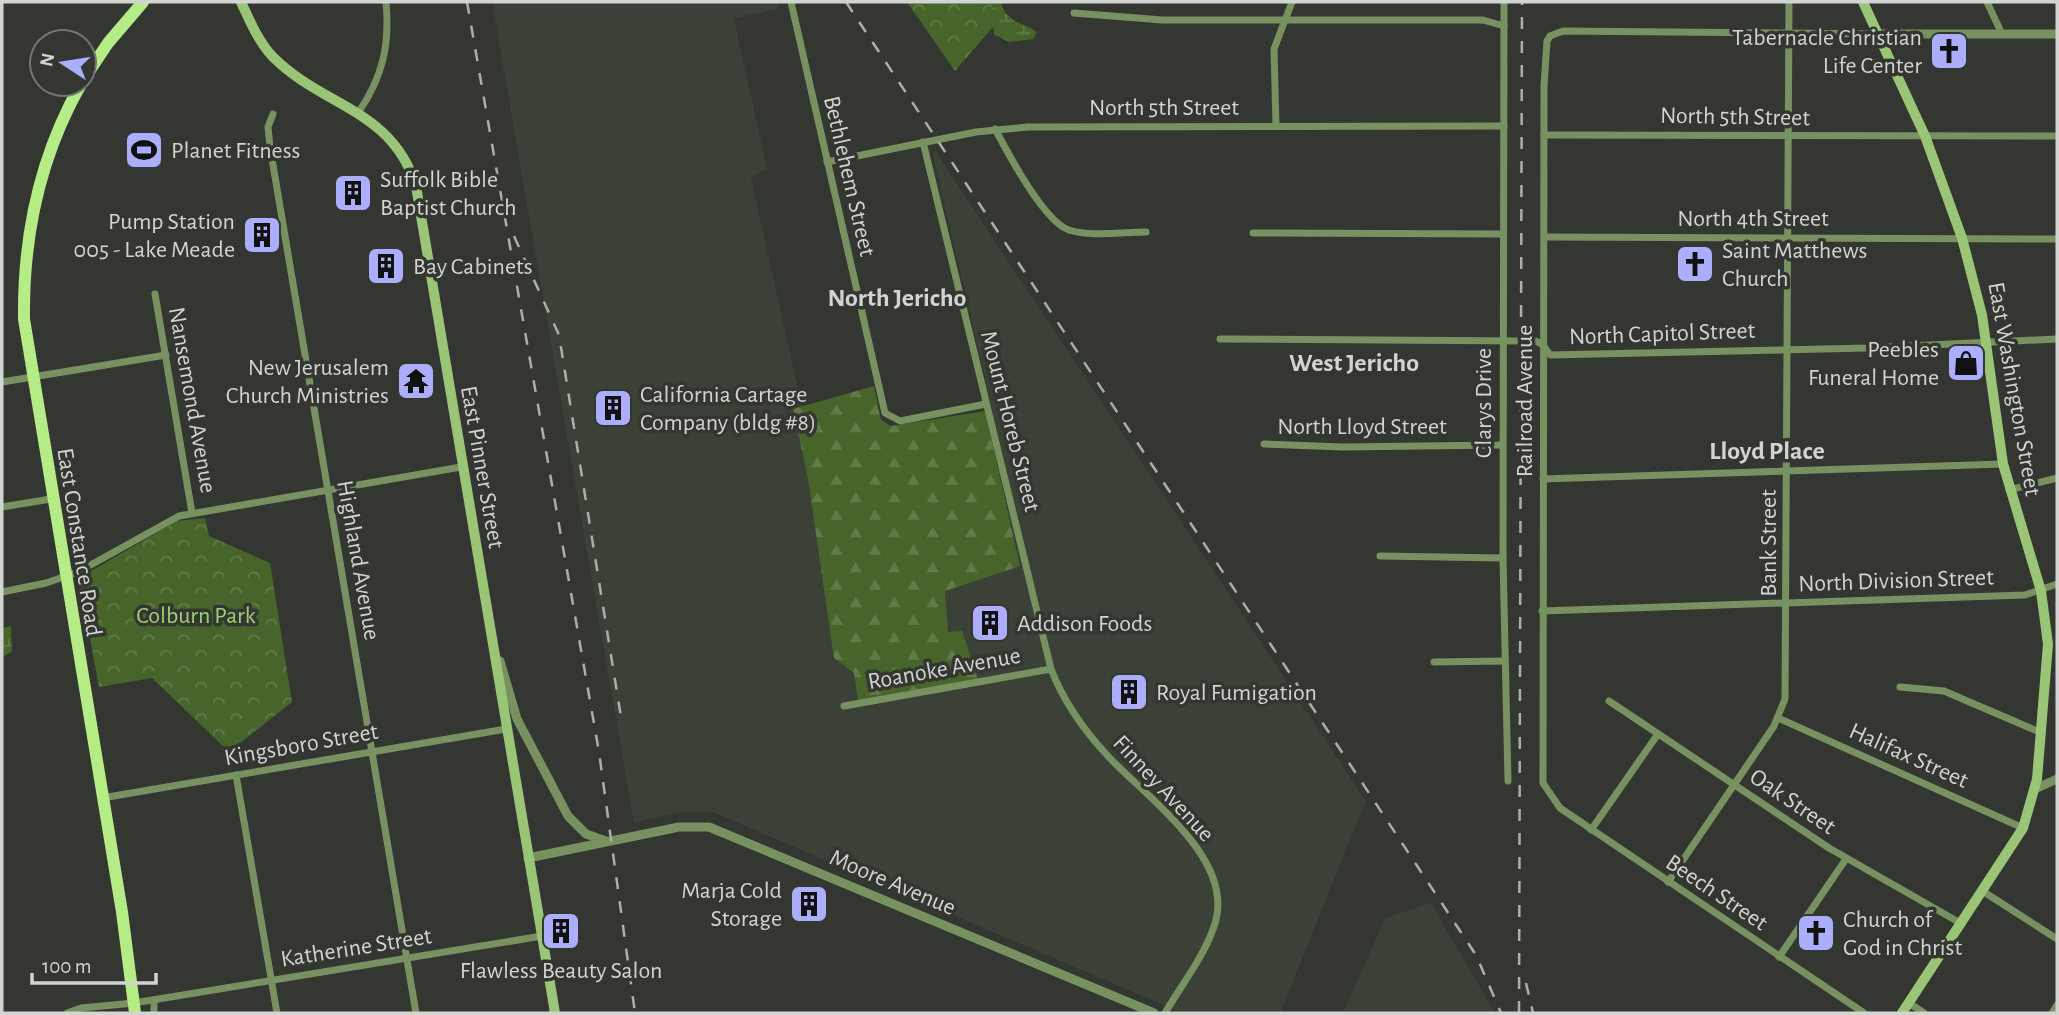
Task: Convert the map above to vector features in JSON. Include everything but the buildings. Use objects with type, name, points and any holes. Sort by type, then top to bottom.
[{"type":"main road","points":[[98,58],[143,2]]},
{"type":"main road","name":"East Pinner Street","points":[[240,2],[256,34],[275,58],[375,124],[396,145],[416,186],[461,467],[555,1013]]},
{"type":"main road","name":"East Washington Street","points":[[1863,2],[1925,136],[1962,238],[1987,343],[2003,464],[2041,591],[2048,644],[2043,733],[2035,789],[2024,828],[1902,1013]]},
{"type":"main road","name":"East Constance Road","points":[[74,98],[56,135],[30,225],[24,305],[31,377],[135,1008]]},
{"type":"street","points":[[358,113],[382,68],[387,45],[386,2]]},
{"type":"street","name":"Bethlehem Street","points":[[791,2],[880,400],[889,418],[900,421],[986,404]]},
{"type":"street","points":[[1276,126],[1274,49],[1292,2]]},
{"type":"street","name":"Clarys Drive","points":[[1504,2],[1502,445],[1508,781]]},
{"type":"street","name":"Bank Street","points":[[1668,882],[1778,718],[1786,687],[1789,2]]},
{"type":"street","points":[[1987,2],[2002,34]]},
{"type":"street","points":[[1074,13],[1125,19],[1483,20],[1504,26]]},
{"type":"street","name":"Railroad Avenue","points":[[1552,799],[1541,770],[1544,135],[1547,41],[1550,36],[1563,31],[1789,33]]},
{"type":"street","points":[[1789,33],[2057,34]]},
{"type":"street","name":"Highland Avenue","points":[[273,114],[268,127],[270,147],[416,1013]]},
{"type":"street","name":"North 5th Street","points":[[827,162],[995,130],[1504,126]]},
{"type":"street","points":[[995,130],[1027,182],[1061,226],[1076,231],[1146,232]]},
{"type":"street","name":"North 5th Street","points":[[1544,135],[2057,136]]},
{"type":"street","name":"Mount Horeb Street","points":[[923,142],[1051,669]]},
{"type":"street","points":[[1252,233],[1503,234]]},
{"type":"street","name":"North 4th Street","points":[[1545,237],[2057,239]]},
{"type":"street","name":"Nansemond Avenue","points":[[155,294],[192,513]]},
{"type":"street","name":"North Capitol Street","points":[[1220,339],[1536,341],[1544,345],[1550,355],[2057,339]]},
{"type":"street","points":[[2,382],[166,355]]},
{"type":"street","name":"North Lloyd Street","points":[[1264,444],[1331,447],[1502,445]]},
{"type":"street","points":[[1543,479],[2003,464]]},
{"type":"street","points":[[2,592],[65,577],[165,522],[192,513],[461,467]]},
{"type":"street","points":[[2009,490],[2057,478]]},
{"type":"street","points":[[2,506],[51,499]]},
{"type":"street","points":[[1381,556],[1503,558]]},
{"type":"street","name":"North Division Street","points":[[1542,611],[2025,595],[2057,584]]},
{"type":"street","points":[[482,588],[510,700],[542,768],[572,822],[586,834],[611,842]]},
{"type":"street","points":[[1434,662],[1504,661]]},
{"type":"street","name":"Roanoke Avenue","points":[[844,706],[1051,669]]},
{"type":"street","name":"Finney Avenue","points":[[1051,669],[1064,698],[1104,752],[1175,824],[1200,853],[1213,875],[1218,899],[1215,921],[1198,960],[1165,1013]]},
{"type":"street","points":[[1900,687],[1944,691],[2043,733]]},
{"type":"street","name":"Oak Street","points":[[1609,701],[1846,859],[1962,924]]},
{"type":"street","name":"Halifax Street","points":[[1778,718],[2024,828]]},
{"type":"street","name":"Kingsboro Street","points":[[102,798],[506,729]]},
{"type":"street","points":[[1591,830],[1658,734]]},
{"type":"street","points":[[236,775],[276,1013]]},
{"type":"street","points":[[2035,789],[2057,779]]},
{"type":"street","name":"Beech Street","points":[[1552,799],[1591,830],[1864,1013]]},
{"type":"street","name":"Moore Avenue","points":[[528,858],[689,825],[709,827],[1154,1013]]},
{"type":"street","points":[[1779,957],[1846,859]]},
{"type":"street","points":[[1984,892],[2057,939]]},
{"type":"street","name":"Katherine Street","points":[[67,1013],[81,1008],[135,1008],[154,1000],[542,936]]},
{"type":"street","points":[[154,1000],[154,1013]]},
{"type":"street","points":[[1909,1003],[1924,1013]]},
{"type":"street","points":[[2052,1013],[2057,1005]]},
{"type":"shaded area","points":[[492,2],[778,2],[779,8],[734,19],[767,168],[751,178],[810,443],[951,475],[1006,468],[934,160],[934,149],[1366,801],[1280,1013],[1182,1013],[713,812],[679,812],[634,823]]},
{"type":"shaded area","points":[[1431,903],[1495,1013],[1343,1013],[1385,918]]},
{"type":"green space","points":[[907,2],[992,2],[993,27],[955,71]]},
{"type":"green space","points":[[985,2],[1001,2],[1010,18],[1037,32],[1033,39],[1009,42],[995,35]]},
{"type":"green space","points":[[874,386],[881,420],[891,426],[985,411],[1020,566],[945,591],[948,632],[962,631],[978,679],[858,700],[854,673],[834,658],[808,479],[793,409]]},
{"type":"green space","name":"Colburn Park","points":[[205,518],[209,536],[270,563],[292,702],[235,747],[225,748],[152,678],[99,687],[79,578],[177,521]]},
{"type":"green space","points":[[11,626],[12,651],[2,658],[2,628]]},
{"type":"railway","points":[[467,2],[599,752],[635,1013]]},
{"type":"railway","points":[[846,2],[1476,955],[1501,1013]]},
{"type":"railway","points":[[1519,1013],[1522,2]]},
{"type":"railway","points":[[514,236],[559,335],[621,717]]},
{"type":"railway","points":[[1526,983],[1533,1013]]},
{"type":"place","name":"Tabernacle Christian Life Center","points":[[1949,51]]},
{"type":"place","name":"Planet Fitness","points":[[144,150]]},
{"type":"place","name":"Suffolk Bible Baptist Church","points":[[353,193]]},
{"type":"place","name":"Pump Station 005 - Lake Meade","points":[[262,235]]},
{"type":"place","name":"Saint Matthews Church","points":[[1695,264]]},
{"type":"place","name":"Bay Cabinets","points":[[386,266]]},
{"type":"place","name":"Peebles Funeral Home","points":[[1966,363]]},
{"type":"place","name":"New Jerusalem Church Ministries","points":[[416,381]]},
{"type":"place","name":"California Cartage Company (bldg #8)","points":[[613,408]]},
{"type":"place","name":"Addison Foods","points":[[990,623]]},
{"type":"place","name":"Royal Fumigation","points":[[1129,692]]},
{"type":"place","name":"Marja Cold Storage","points":[[809,904]]},
{"type":"place","name":"Flawless Beauty Salon","points":[[561,931]]},
{"type":"place","name":"Church of God in Christ","points":[[1816,933]]},
{"type":"district","name":"North Jericho","points":[[897,297]]},
{"type":"district","name":"West Jericho","points":[[1354,362]]},
{"type":"district","name":"Lloyd Place","points":[[1767,450]]}]
